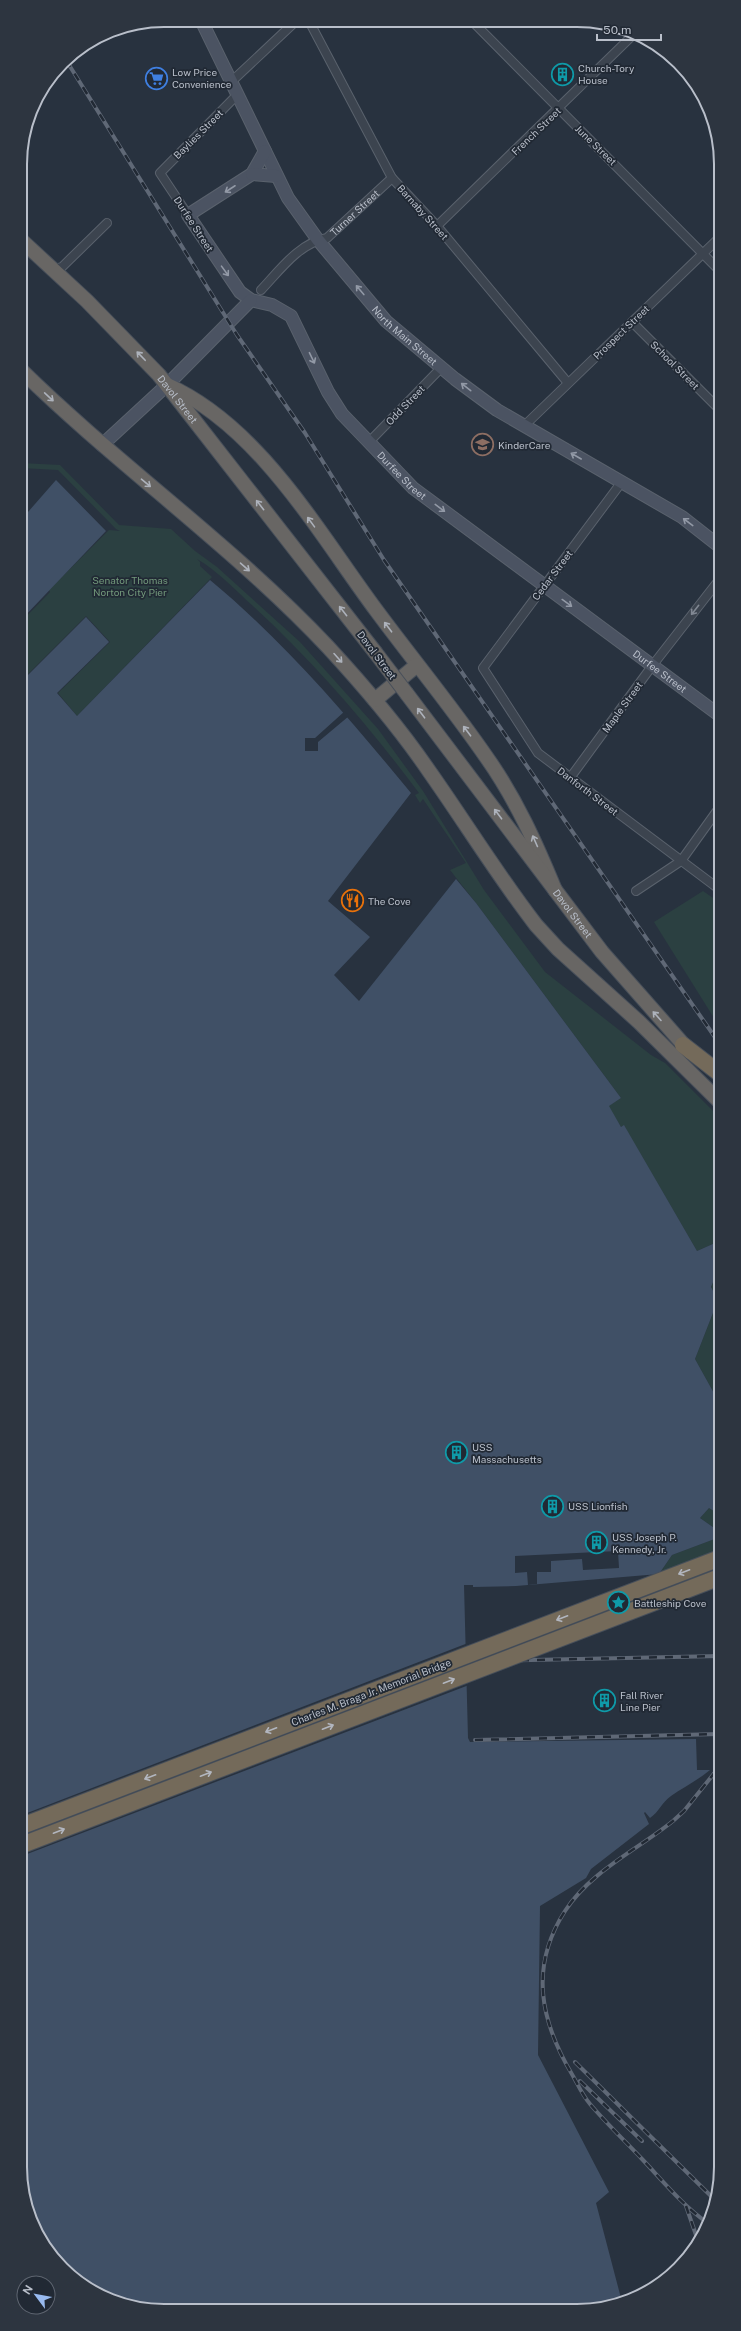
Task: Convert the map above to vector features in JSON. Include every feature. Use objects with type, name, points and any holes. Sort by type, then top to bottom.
[{"type":"highway","name":"Davol Street","points":[[27,245],[110,323],[167,385],[375,652],[602,952],[683,1045],[714,1078]]},
{"type":"highway","points":[[27,376],[102,445],[282,601],[326,645],[375,700],[429,770],[536,925],[558,949],[639,1022],[714,1096]]},
{"type":"highway","points":[[167,385],[190,396],[220,417],[267,464],[488,758],[534,838],[555,890]]},
{"type":"highway","points":[[375,700],[417,665]]},
{"type":"highway","points":[[683,1045],[714,1069]]},
{"type":"highway","name":"Charles M. Braga Jr. Memorial Bridge","points":[[27,1824],[714,1560]]},
{"type":"highway","name":"Charles M. Braga Jr. Memorial Bridge","points":[[27,1843],[714,1579]]},
{"type":"main road","name":"North Main Street","points":[[204,27],[276,176],[292,204],[318,240],[386,321],[441,368],[497,410],[682,517],[714,542]]},
{"type":"main road","points":[[188,215],[252,174],[265,152]]},
{"type":"main road","points":[[252,174],[276,176]]},
{"type":"main road","name":"Durfee Street","points":[[188,215],[240,292],[251,300],[272,305],[291,316],[334,402],[342,414],[413,488],[714,711]]},
{"type":"main road","points":[[102,445],[167,385],[251,300]]},
{"type":"street","points":[[231,82],[290,27]]},
{"type":"street","name":"Barnaby Street","points":[[312,27],[392,178],[437,226],[568,383]]},
{"type":"street","name":"June Street","points":[[478,27],[714,265]]},
{"type":"street","name":"French Street","points":[[437,226],[630,38]]},
{"type":"street","name":"Baylies Street","points":[[160,173],[237,95]]},
{"type":"street","name":"Durfee Street","points":[[160,173],[188,215]]},
{"type":"street","name":"Turner Street","points":[[261,290],[302,248],[318,240],[327,238],[392,178]]},
{"type":"street","points":[[54,269],[62,267],[107,223]]},
{"type":"street","name":"Prospect Street","points":[[524,426],[714,243]]},
{"type":"street","name":"School Street","points":[[632,322],[714,404]]},
{"type":"street","name":"Odd Street","points":[[369,442],[441,368]]},
{"type":"street","name":"Cedar Street","points":[[483,668],[621,483]]},
{"type":"street","name":"Maple Street","points":[[570,778],[652,666],[714,586]]},
{"type":"street","name":"Danforth Street","points":[[483,668],[538,753],[714,885]]},
{"type":"street","points":[[636,891],[681,861],[714,815]]},
{"type":"green space","name":"Senator Thomas Norton City Pier","points":[[27,463],[60,465],[119,525],[171,529],[195,551],[217,567],[300,642],[378,729],[423,791],[484,890],[545,972],[651,1055],[665,1063],[714,1112],[714,1243],[697,1251],[624,1126],[621,1127],[608,1106],[621,1098],[450,870],[466,863],[423,799],[420,803],[415,795],[419,793],[361,719],[320,673],[276,628],[219,575],[197,559],[200,562],[200,566],[212,577],[77,716],[58,693],[110,642],[86,616],[27,675],[27,616],[50,592],[49,590],[109,530],[120,531],[116,529],[58,470],[27,468]]},
{"type":"green space","points":[[703,891],[714,899],[714,1018],[654,922]]},
{"type":"green space","points":[[714,1280],[714,1293],[711,1287]]},
{"type":"green space","points":[[714,1310],[714,1393],[695,1359]]},
{"type":"green space","points":[[709,1508],[714,1511],[714,1528],[700,1518]]},
{"type":"green space","points":[[714,1539],[714,1587],[659,1574],[672,1555]]},
{"type":"water","points":[[56,480],[106,531],[27,614],[27,513]]},
{"type":"water","points":[[210,580],[265,629],[291,655],[340,709],[411,793],[328,901],[370,937],[334,975],[359,1001],[456,879],[476,903],[621,1098],[609,1106],[621,1127],[624,1125],[697,1251],[714,1243],[714,1278],[711,1287],[714,1293],[714,1310],[695,1359],[714,1393],[714,1511],[709,1508],[700,1518],[714,1528],[714,1539],[672,1555],[659,1574],[516,1586],[473,1587],[473,1585],[464,1585],[468,1738],[470,1742],[696,1739],[697,1770],[710,1770],[668,1798],[650,1818],[645,1812],[644,1813],[649,1824],[591,1869],[586,1878],[540,1906],[538,2055],[609,2192],[596,2203],[621,2297],[586,2304],[155,2304],[120,2297],[96,2286],[81,2276],[67,2264],[55,2250],[41,2227],[34,2211],[28,2185],[27,2167],[27,676],[86,617],[109,642],[57,693],[77,716]]},
{"type":"pier","points":[[345,711],[349,716],[318,742],[318,751],[305,751],[305,738],[315,738]]},
{"type":"pier","points":[[618,1551],[619,1568],[583,1570],[582,1559],[551,1561],[551,1572],[537,1572],[537,1584],[528,1585],[527,1572],[515,1573],[515,1556]]},
{"type":"pier","points":[[468,1643],[469,1685],[27,1854],[27,1813]]},
{"type":"railway","points":[[69,65],[237,335],[305,433],[384,560],[714,1036]]},
{"type":"railway","points":[[489,1661],[714,1656]]},
{"type":"railway","points":[[475,1740],[714,1734]]},
{"type":"railway","points":[[704,2220],[674,2193],[602,2118],[585,2098],[553,2035],[546,2014],[543,1994],[543,1973],[546,1953],[554,1932],[565,1911],[576,1897],[588,1884],[615,1862],[673,1821],[684,1811],[714,1774]]},
{"type":"railway","points":[[575,2062],[710,2196]]},
{"type":"railway","points":[[580,2081],[642,2141]]},
{"type":"railway","points":[[686,2206],[696,2234]]},
{"type":"place","name":"Church-Tory House","points":[[563,74]]},
{"type":"place","name":"Low Price Convenience","points":[[157,78]]},
{"type":"place","name":"KinderCare","points":[[483,445]]},
{"type":"place","name":"The Cove","points":[[352,901]]},
{"type":"place","name":"USS Massachusetts","points":[[457,1453]]},
{"type":"place","name":"USS Lionfish","points":[[552,1506]]},
{"type":"place","name":"USS Joseph P. Kennedy, Jr.","points":[[596,1543]]},
{"type":"place","name":"Battleship Cove","points":[[619,1603]]},
{"type":"place","name":"Fall River Line Pier","points":[[604,1701]]}]
